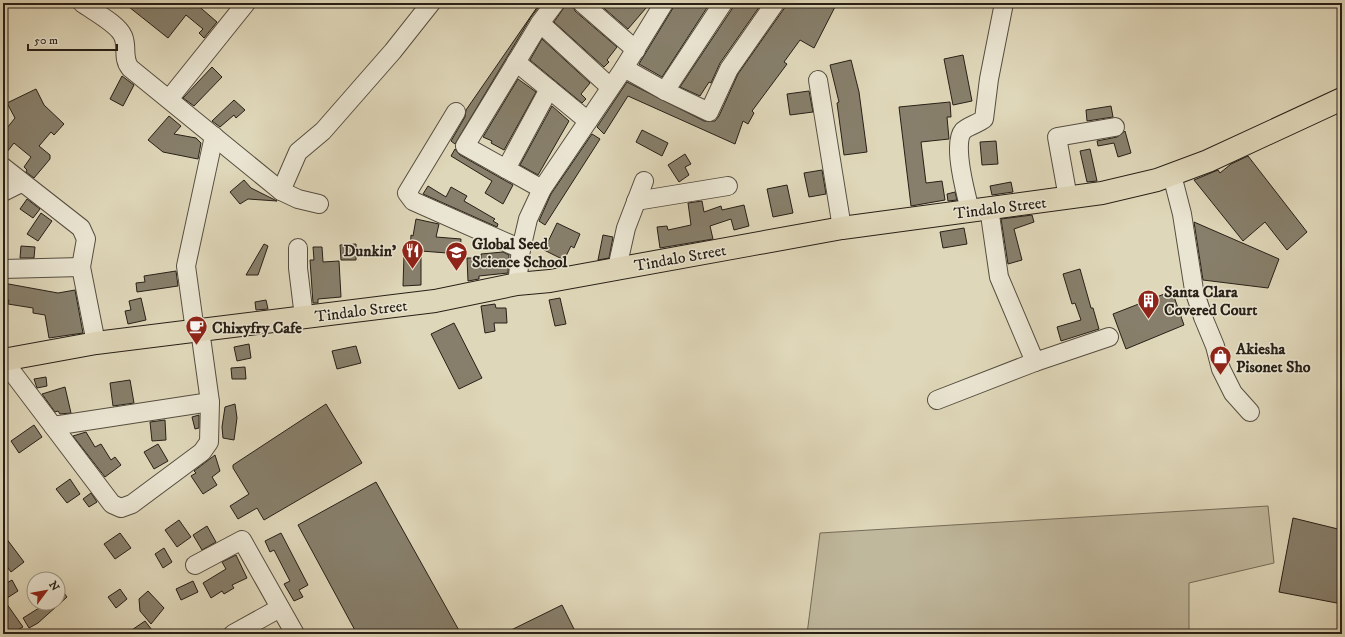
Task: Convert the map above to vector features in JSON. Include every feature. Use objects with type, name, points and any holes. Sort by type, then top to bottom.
[{"type":"main road","name":"Tindalo Street","points":[[3,360],[96,343],[435,301],[518,284],[550,281],[842,228],[1102,193],[1172,175],[1208,161],[1342,99]]},
{"type":"street","points":[[82,3],[120,30],[126,47],[126,63],[140,76],[281,190],[298,199],[319,204]]},
{"type":"street","points":[[169,99],[246,3]]},
{"type":"street","points":[[281,190],[298,152],[323,131],[393,51],[431,3]]},
{"type":"street","points":[[542,189],[465,146],[540,22],[555,3]]},
{"type":"street","points":[[582,3],[636,50]]},
{"type":"street","points":[[518,284],[521,249],[528,219],[542,189],[636,50],[664,3]]},
{"type":"street","points":[[665,91],[724,3]]},
{"type":"street","points":[[624,68],[665,91],[710,112],[729,69],[775,3]]},
{"type":"street","points":[[1004,3],[989,79],[984,119],[975,125],[964,129],[959,135],[960,173],[980,209],[999,277],[1035,362]]},
{"type":"street","points":[[540,22],[610,87]]},
{"type":"street","points":[[516,62],[588,121]]},
{"type":"street","points":[[818,80],[842,228]]},
{"type":"street","points":[[506,169],[549,89]]},
{"type":"street","points":[[456,112],[407,193],[413,201],[521,249]]},
{"type":"street","points":[[1068,198],[1057,137],[1115,127]]},
{"type":"street","points":[[3,360],[112,504],[122,508],[132,504],[202,452],[209,442],[210,402],[186,266],[214,136]]},
{"type":"street","points":[[3,167],[81,228],[86,239],[81,267],[96,343]]},
{"type":"street","points":[[1172,175],[1182,214],[1194,290],[1215,346],[1221,369],[1233,393],[1250,412]]},
{"type":"street","points":[[617,268],[626,228],[644,181]]},
{"type":"street","points":[[3,192],[21,182]]},
{"type":"street","points":[[636,201],[728,186]]},
{"type":"street","points":[[298,248],[298,268],[304,317]]},
{"type":"street","points":[[3,269],[81,267]]},
{"type":"street","points":[[937,400],[1035,362],[1109,337]]},
{"type":"street","points":[[53,426],[210,402]]},
{"type":"street","points":[[195,565],[242,540],[294,634]]},
{"type":"street","points":[[233,634],[280,608]]},
{"type":"shaded area","points":[[1268,506],[1274,563],[1189,583],[1189,634],[807,634],[820,533]]},
{"type":"building","points":[[124,3],[195,3],[217,22],[204,38],[199,33],[203,29],[186,15],[168,38]]},
{"type":"building","points":[[540,3],[542,3],[531,17],[455,144],[451,141],[465,117],[466,110]]},
{"type":"building","points":[[565,3],[572,3],[575,11],[617,47],[607,60],[609,62],[604,67],[554,22],[563,9]]},
{"type":"building","points":[[598,3],[640,3],[646,8],[628,29]]},
{"type":"building","points":[[675,3],[710,3],[662,77],[639,64]]},
{"type":"building","points":[[733,3],[762,3],[720,63],[711,83],[709,82],[700,96],[680,87],[732,9]]},
{"type":"building","points":[[788,3],[837,3],[814,48],[800,40],[784,62],[787,64],[752,111],[754,113],[748,124],[743,121],[735,144],[628,96],[604,134],[597,127],[627,82],[704,121],[715,121],[719,116],[738,74]]},
{"type":"building","points":[[542,39],[590,83],[581,94],[586,99],[582,103],[530,60]]},
{"type":"building","points":[[963,55],[972,101],[953,105],[944,59]]},
{"type":"building","points":[[851,60],[859,92],[867,152],[844,155],[837,103],[839,102],[830,65]]},
{"type":"building","points":[[212,67],[222,77],[194,106],[183,98]]},
{"type":"building","points":[[122,76],[134,85],[123,106],[110,99]]},
{"type":"building","points":[[518,79],[536,92],[504,150],[491,143],[492,141],[483,137]]},
{"type":"building","points":[[36,89],[44,105],[64,124],[54,135],[51,132],[39,146],[50,155],[50,159],[34,178],[26,172],[27,170],[24,167],[31,157],[14,143],[3,157],[3,133],[15,118],[7,103]]},
{"type":"building","points":[[809,91],[813,112],[790,115],[787,94]]},
{"type":"building","points":[[234,100],[245,110],[236,118],[234,115],[220,127],[212,121]]},
{"type":"building","points":[[950,102],[951,117],[947,117],[949,139],[921,142],[926,183],[942,181],[945,200],[911,206],[899,107]]},
{"type":"building","points":[[552,106],[569,121],[538,175],[520,165]]},
{"type":"building","points":[[1111,106],[1113,117],[1087,121],[1086,110]]},
{"type":"building","points":[[169,116],[181,126],[174,134],[196,138],[201,143],[198,159],[163,152],[148,140]]},
{"type":"building","points":[[642,130],[668,143],[662,156],[636,142]]},
{"type":"building","points":[[1125,131],[1131,153],[1118,157],[1114,143],[1098,146],[1097,141],[1117,137]]},
{"type":"building","points":[[592,134],[600,139],[545,225],[539,221],[551,194]]},
{"type":"building","points":[[996,141],[998,164],[982,165],[980,142]]},
{"type":"building","points":[[455,149],[460,155],[513,185],[503,204],[485,193],[492,181],[451,156]]},
{"type":"building","points":[[1090,149],[1097,181],[1087,182],[1080,151]]},
{"type":"building","points":[[685,154],[691,164],[685,167],[689,175],[679,182],[668,165]]},
{"type":"building","points":[[1248,156],[1307,232],[1287,250],[1265,222],[1243,241],[1194,180],[1218,170],[1220,173],[1231,164]]},
{"type":"building","points":[[822,170],[826,194],[809,197],[804,173]]},
{"type":"building","points":[[244,180],[251,188],[277,201],[248,199],[240,204],[230,192]]},
{"type":"building","points":[[1011,182],[1013,192],[992,195],[990,186]]},
{"type":"building","points":[[787,185],[793,213],[773,217],[767,189]]},
{"type":"building","points":[[428,186],[446,197],[451,187],[467,196],[464,201],[495,219],[493,221],[498,224],[497,227],[423,194]]},
{"type":"building","points":[[955,192],[957,200],[948,201],[947,194]]},
{"type":"building","points":[[27,199],[40,209],[33,218],[20,209]]},
{"type":"building","points":[[702,201],[704,212],[721,206],[722,210],[744,205],[749,226],[734,230],[731,219],[710,226],[713,239],[660,248],[657,227],[667,226],[668,230],[691,225],[688,203]]},
{"type":"building","points":[[41,213],[52,221],[38,241],[27,234]]},
{"type":"building","points":[[1032,215],[1034,222],[1014,229],[1022,260],[1008,264],[1001,219]]},
{"type":"building","points":[[416,219],[439,224],[436,237],[461,239],[460,254],[421,251],[421,285],[403,286],[404,254],[410,254],[411,235],[413,236]]},
{"type":"building","points":[[1194,222],[1279,259],[1268,288],[1203,280]]},
{"type":"building","points":[[557,223],[580,234],[574,248],[571,246],[564,260],[544,250]]},
{"type":"building","points":[[964,228],[967,244],[943,248],[940,232]]},
{"type":"building","points":[[603,235],[613,237],[609,258],[598,260]]},
{"type":"building","points":[[264,244],[268,246],[258,275],[246,275]]},
{"type":"building","points":[[356,244],[356,260],[341,260],[340,245]]},
{"type":"building","points":[[21,246],[35,247],[34,258],[20,258]]},
{"type":"building","points":[[313,247],[322,247],[323,262],[339,261],[341,297],[318,299],[318,303],[313,303],[310,260],[314,260]]},
{"type":"building","points":[[503,252],[509,255],[508,273],[479,276],[479,279],[468,281],[467,258],[481,258],[481,254]]},
{"type":"building","points":[[1080,269],[1091,308],[1093,308],[1099,329],[1061,341],[1057,327],[1081,320],[1075,303],[1072,304],[1063,274]]},
{"type":"building","points":[[176,271],[178,286],[137,292],[136,283],[145,282],[144,276]]},
{"type":"building","points":[[3,283],[58,293],[75,290],[83,333],[49,338],[45,315],[33,313],[33,308],[8,304],[9,300],[3,299]]},
{"type":"building","name":"Santa Clara Covered Court","points":[[1172,291],[1184,325],[1126,349],[1113,314]]},
{"type":"building","points":[[141,298],[146,320],[128,324],[125,311],[131,310],[129,301]]},
{"type":"building","points":[[560,298],[566,324],[555,326],[549,300]]},
{"type":"building","points":[[266,300],[268,309],[256,310],[255,302]]},
{"type":"building","points":[[495,304],[496,308],[506,308],[507,323],[494,323],[495,331],[485,333],[481,306]]},
{"type":"building","points":[[454,323],[482,378],[459,389],[431,334]]},
{"type":"building","points":[[249,344],[251,358],[237,361],[234,347]]},
{"type":"building","points":[[356,346],[361,363],[337,369],[332,351]]},
{"type":"building","points":[[245,367],[246,379],[232,379],[231,368]]},
{"type":"building","points":[[46,377],[47,386],[37,388],[34,379]]},
{"type":"building","points":[[130,380],[134,403],[113,406],[110,383]]},
{"type":"building","points":[[65,387],[71,413],[60,414],[58,411],[55,412],[42,394]]},
{"type":"building","points":[[235,404],[237,418],[234,440],[223,438],[222,427],[225,407]]},
{"type":"building","points":[[326,404],[362,463],[264,520],[257,508],[238,519],[230,506],[249,494],[233,468],[233,465]]},
{"type":"building","points":[[199,415],[199,428],[195,429],[192,417]]},
{"type":"building","points":[[165,420],[166,440],[152,441],[150,422]]},
{"type":"building","points":[[34,425],[42,437],[19,453],[11,441]]},
{"type":"building","points":[[86,432],[95,447],[101,444],[111,460],[115,457],[121,465],[105,477],[73,436]]},
{"type":"building","points":[[158,444],[168,461],[154,469],[144,452]]},
{"type":"building","points":[[215,455],[220,471],[212,477],[217,485],[203,494],[191,476],[196,473],[194,471]]},
{"type":"building","points":[[70,479],[80,494],[67,503],[56,489]]},
{"type":"building","points":[[376,482],[461,634],[357,634],[298,525]]},
{"type":"building","points":[[91,493],[97,502],[89,507],[83,499]]},
{"type":"building","points":[[1293,518],[1342,530],[1342,604],[1279,592]]},
{"type":"building","points":[[179,520],[191,537],[177,547],[165,530]]},
{"type":"building","points":[[207,526],[216,542],[202,550],[193,535]]},
{"type":"building","points":[[120,533],[131,548],[115,559],[104,544]]},
{"type":"building","points":[[281,533],[308,585],[299,590],[303,597],[294,601],[284,584],[290,581],[274,550],[270,552],[265,541]]},
{"type":"building","points":[[3,534],[24,562],[11,572],[3,561]]},
{"type":"building","points":[[164,548],[172,562],[163,568],[155,554]]},
{"type":"building","points":[[236,555],[247,578],[232,585],[234,588],[224,594],[222,591],[211,598],[203,583],[226,569],[222,562]]},
{"type":"building","points":[[12,580],[18,591],[4,600],[23,627],[10,634],[3,623],[3,585]]},
{"type":"building","points":[[193,581],[198,592],[181,600],[176,589]]},
{"type":"building","points":[[120,589],[127,599],[116,608],[108,597]]},
{"type":"building","points":[[148,591],[164,608],[151,624],[140,611],[139,599]]},
{"type":"building","points":[[562,605],[574,629],[563,634],[503,634]]},
{"type":"building","points":[[34,611],[51,611],[38,623],[29,628],[23,618]]},
{"type":"building","points":[[145,621],[155,634],[126,634]]},
{"type":"place","name":"Dunkin'","points":[[412,270]]},
{"type":"place","name":"Global Seed Science School","points":[[456,272]]},
{"type":"place","name":"Santa Clara Covered Court","points":[[1149,320]]},
{"type":"place","name":"Chixyfry Cafe","points":[[197,346]]},
{"type":"place","name":"Akiesha Pisonet Sho","points":[[1220,376]]}]
